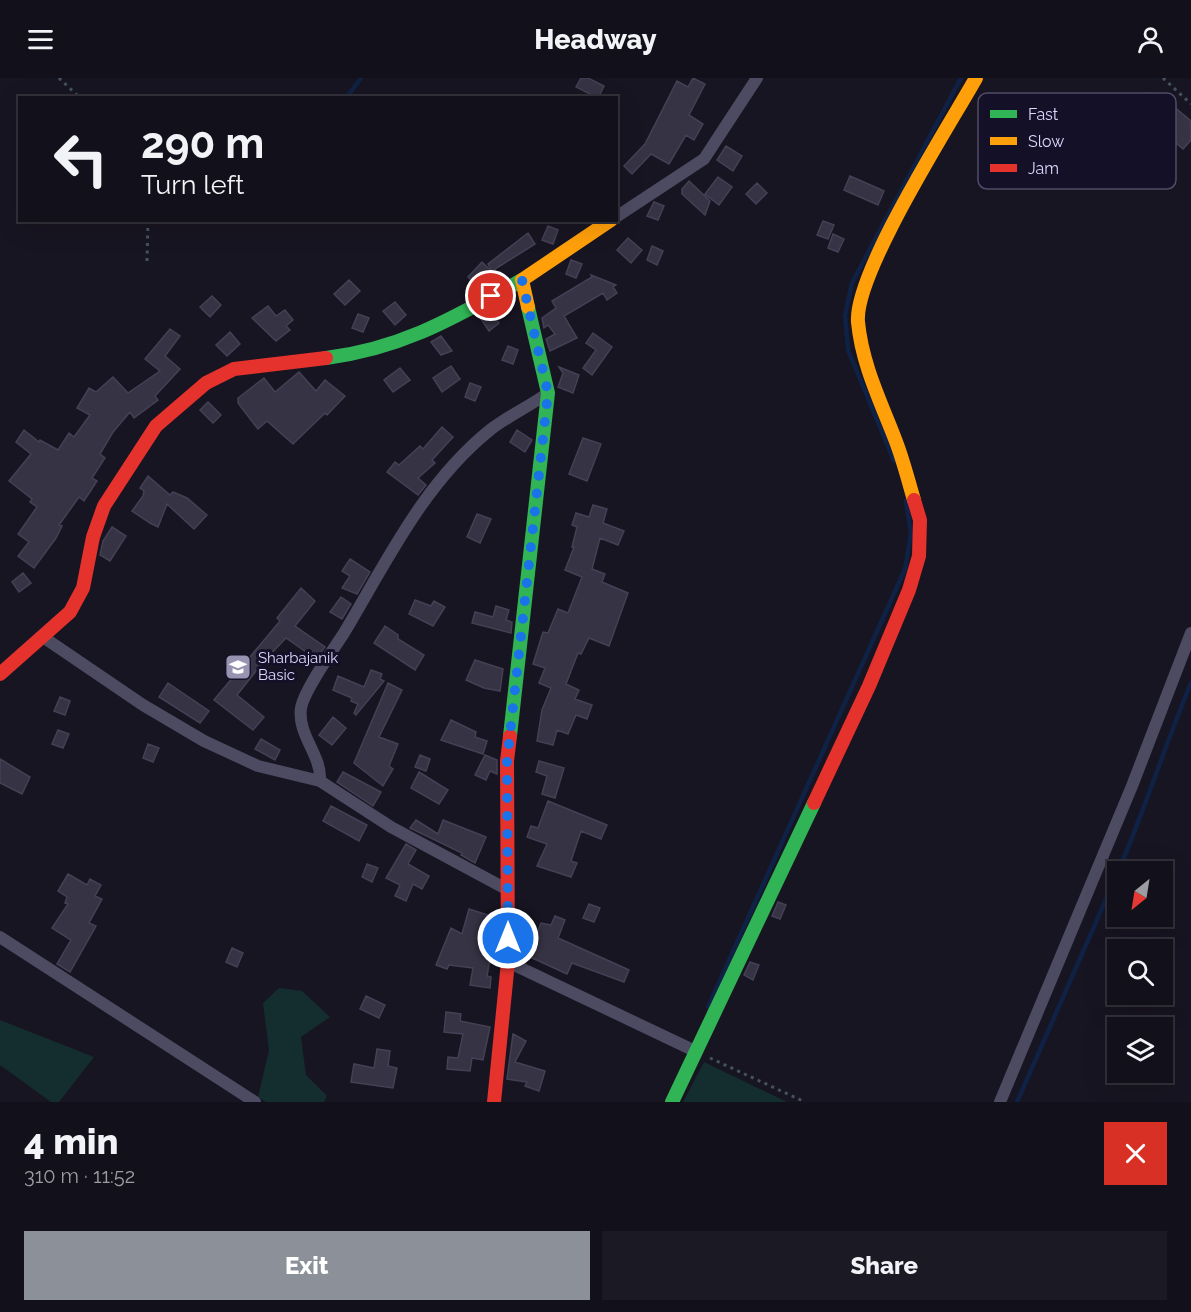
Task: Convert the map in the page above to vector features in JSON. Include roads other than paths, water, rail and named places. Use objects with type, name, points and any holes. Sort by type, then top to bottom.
[{"type":"street","points":[[618,216],[704,159],[757,78]]},
{"type":"street","points":[[672,1102],[864,697],[909,590],[919,556],[920,520],[896,441],[867,370],[858,320],[867,282],[892,226],[976,78]]},
{"type":"street","points":[[0,674],[70,612],[83,588],[93,537],[104,506],[135,455],[156,426],[206,382],[234,369],[348,355],[400,342],[431,330],[522,280],[608,222]]},
{"type":"street","points":[[494,1102],[508,962],[507,761],[548,393],[522,280]]},
{"type":"street","points":[[320,782],[321,771],[300,722],[302,705],[320,673],[409,522],[434,486],[460,456],[492,428],[548,393]]},
{"type":"street","points":[[1000,1102],[1132,786],[1191,633]]},
{"type":"street","points":[[43,637],[143,705],[228,753],[258,766],[320,782],[412,839],[508,890]]},
{"type":"street","points":[[0,937],[255,1102]]},
{"type":"street","points":[[508,962],[695,1051]]},
{"type":"waterway","points":[[348,96],[361,78]]},
{"type":"waterway","points":[[894,461],[848,350],[845,315],[852,283],[961,78]]},
{"type":"waterway","points":[[708,1007],[905,569],[911,533],[906,501]]},
{"type":"waterway","points":[[1122,861],[1191,683]]},
{"type":"waterway","points":[[1017,1102],[1107,897]]},
{"type":"place","name":"Sharbajanik Basic","points":[[238,667]]}]
